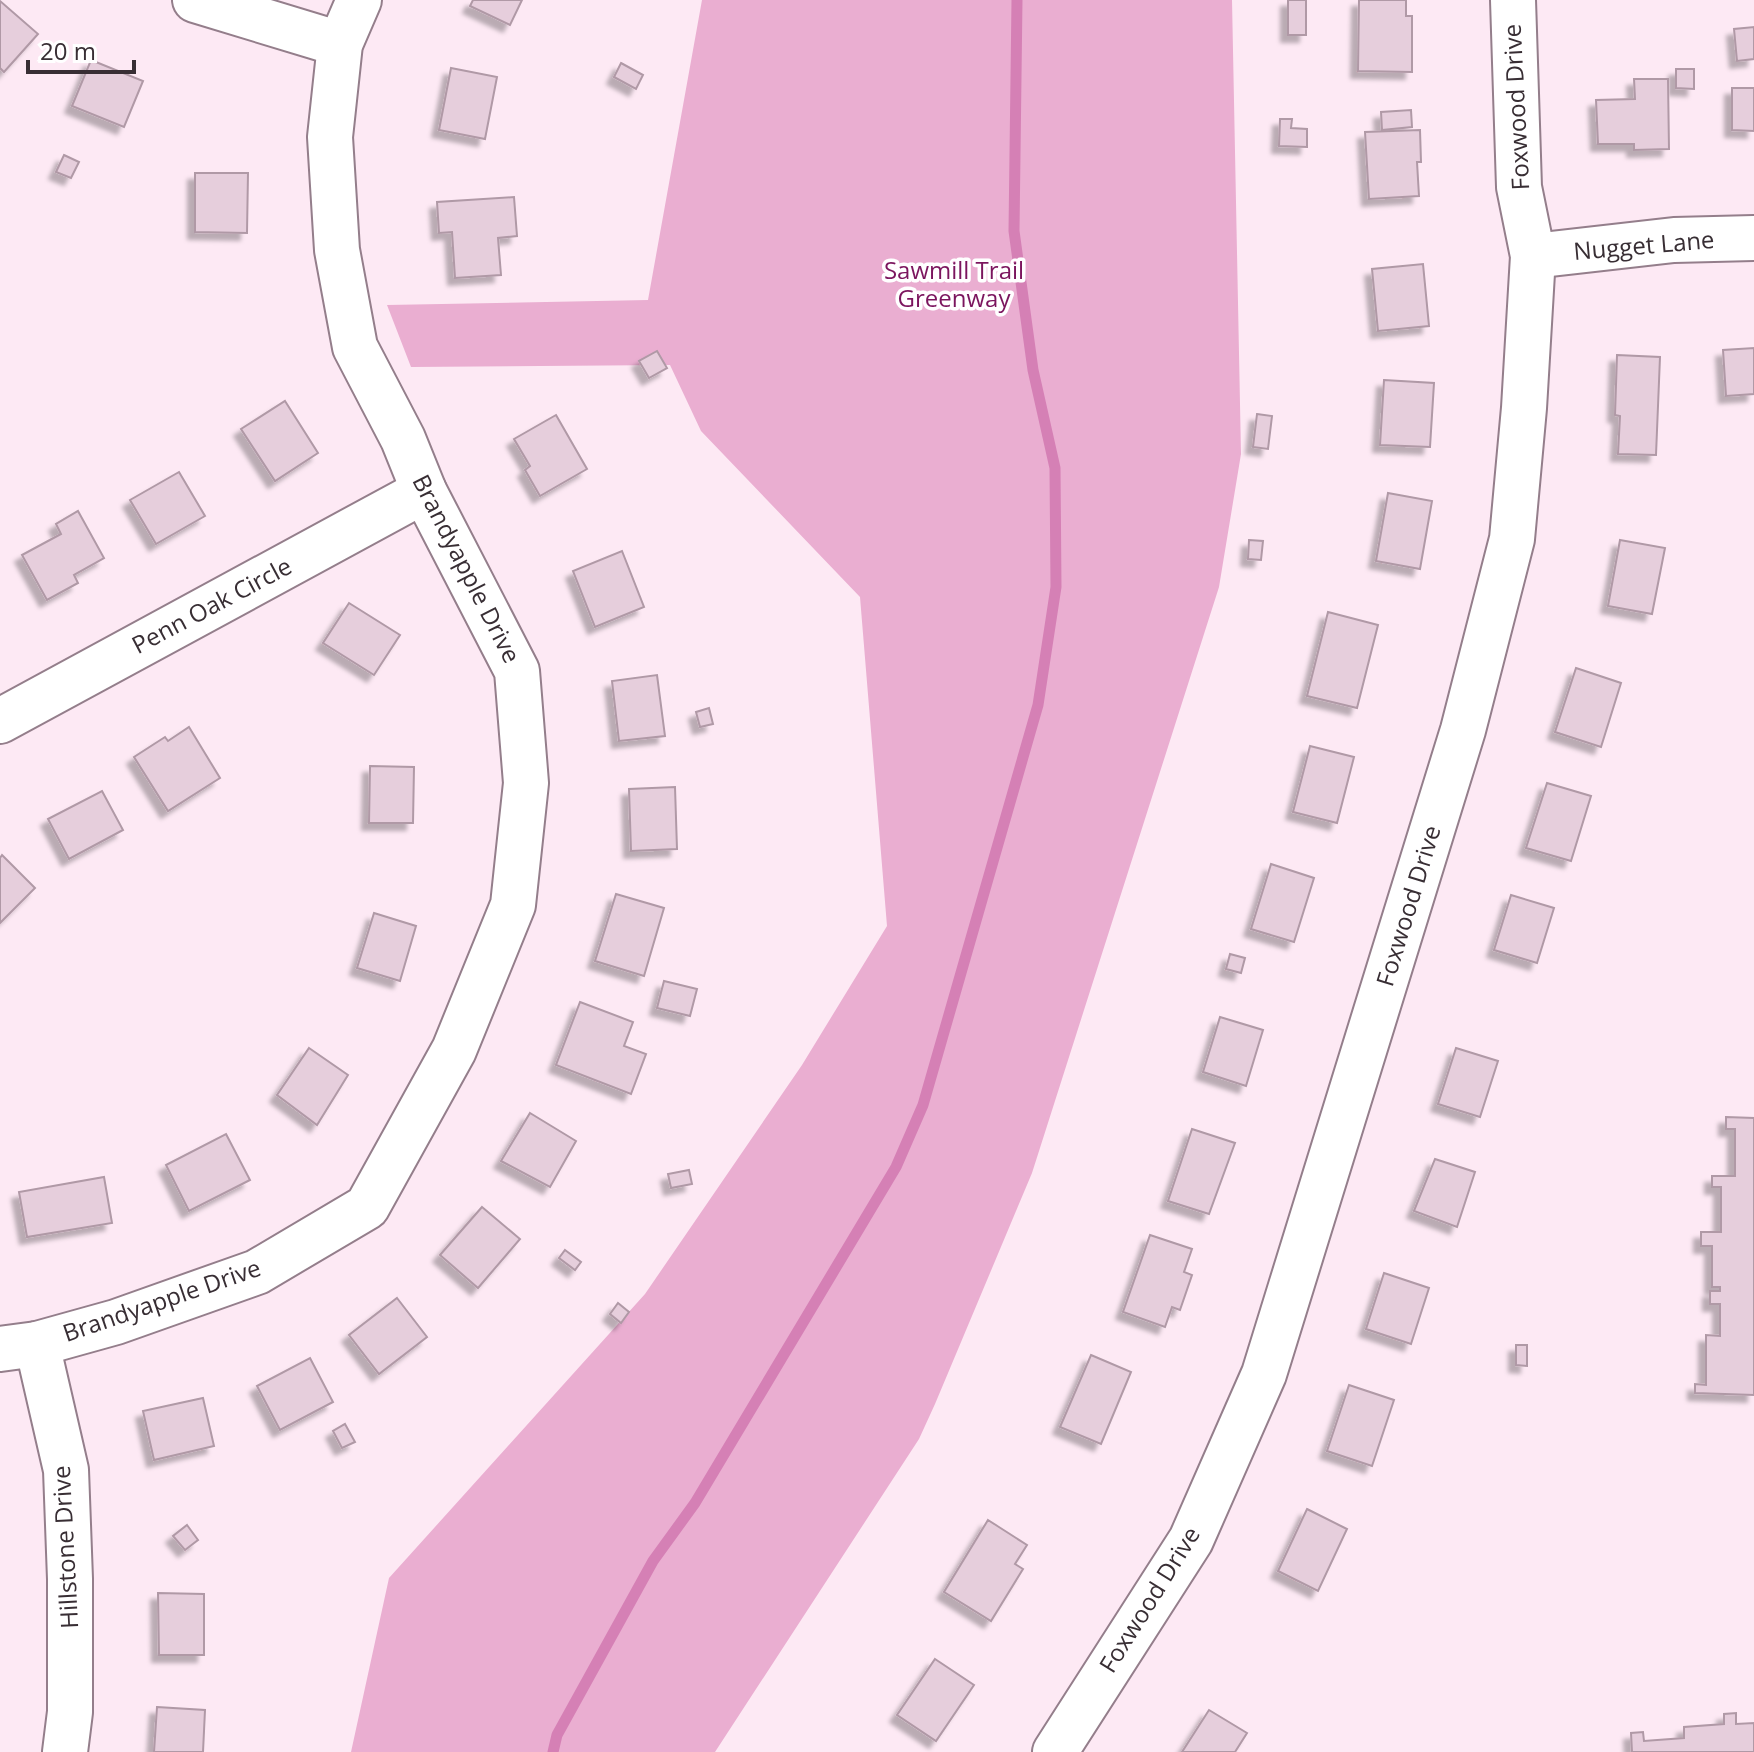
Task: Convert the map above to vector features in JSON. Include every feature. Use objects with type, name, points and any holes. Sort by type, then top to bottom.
[{"type":"street","points":[[195,0],[340,44]]},
{"type":"street","name":"Brandyapple Drive","points":[[18,1346],[116,1322],[257,1272],[367,1207],[454,1050],[513,905],[526,783],[517,671],[424,491],[403,439],[355,347],[337,250],[330,137],[340,44],[359,0]]},
{"type":"street","name":"Foxwood Drive","points":[[1055,1752],[1191,1540],[1264,1374],[1463,730],[1512,539],[1524,408],[1533,256],[1519,187],[1513,0]]},
{"type":"street","name":"Nugget Lane","points":[[1533,256],[1674,240],[1754,238]]},
{"type":"street","name":"Penn Oak Circle","points":[[0,721],[424,491]]},
{"type":"street","name":"Hillstone Drive","points":[[18,1346],[66,1470],[70,1712],[65,1752]]},
{"type":"green space","name":"Sawmill Trail Greenway","points":[[702,0],[1232,0],[1241,454],[1219,587],[1032,1173],[935,1404],[919,1439],[715,1752],[351,1752],[389,1578],[645,1294],[802,1065],[887,926],[860,597],[701,431],[670,365],[411,367],[387,305],[648,300]]},
{"type":"building","points":[[473,0],[522,0],[510,25],[470,6]]},
{"type":"building","points":[[1288,0],[1306,0],[1306,35],[1288,35]]},
{"type":"building","points":[[1359,0],[1406,0],[1406,16],[1412,16],[1412,72],[1358,71]]},
{"type":"building","points":[[0,1],[38,34],[4,72],[0,68]]},
{"type":"building","points":[[1754,27],[1754,59],[1737,61],[1734,29]]},
{"type":"building","points":[[91,60],[143,81],[124,127],[72,106]]},
{"type":"building","points":[[621,63],[643,75],[636,89],[614,77]]},
{"type":"building","points":[[451,68],[497,77],[485,139],[439,130]]},
{"type":"building","points":[[1676,69],[1694,69],[1694,89],[1676,88]]},
{"type":"building","points":[[1634,79],[1668,79],[1669,149],[1634,150],[1634,144],[1598,144],[1596,100],[1635,99]]},
{"type":"building","points":[[1732,88],[1754,88],[1754,131],[1732,130]]},
{"type":"building","points":[[1411,110],[1412,127],[1382,130],[1381,112]]},
{"type":"building","points":[[1280,119],[1292,119],[1291,128],[1307,129],[1307,147],[1279,146]]},
{"type":"building","points":[[1420,130],[1421,162],[1417,162],[1419,196],[1369,199],[1365,132]]},
{"type":"building","points":[[64,155],[79,162],[71,178],[56,172]]},
{"type":"building","points":[[195,173],[248,173],[247,233],[195,232]]},
{"type":"building","points":[[514,197],[517,236],[498,238],[501,275],[455,278],[452,232],[439,233],[437,202]]},
{"type":"building","points":[[1423,264],[1429,326],[1378,331],[1372,269]]},
{"type":"building","points":[[1754,348],[1754,394],[1726,396],[1723,350]]},
{"type":"building","points":[[657,351],[667,368],[649,378],[639,361]]},
{"type":"building","points":[[1617,355],[1660,357],[1656,455],[1618,454],[1620,416],[1615,415]]},
{"type":"building","points":[[1384,380],[1434,383],[1430,447],[1380,445]]},
{"type":"building","points":[[285,401],[318,453],[275,481],[241,429]]},
{"type":"building","points":[[1257,414],[1272,416],[1268,449],[1253,447]]},
{"type":"building","points":[[556,415],[587,469],[540,496],[525,470],[530,466],[514,439]]},
{"type":"building","points":[[179,472],[205,516],[156,544],[130,500]]},
{"type":"building","points":[[1388,493],[1432,501],[1420,569],[1376,561]]},
{"type":"building","points":[[78,511],[104,558],[74,575],[78,583],[47,600],[22,555],[61,534],[56,524]]},
{"type":"building","points":[[1249,540],[1263,541],[1261,560],[1248,559]]},
{"type":"building","points":[[1620,540],[1665,548],[1652,614],[1608,606]]},
{"type":"building","points":[[622,551],[644,607],[595,627],[573,571]]},
{"type":"building","points":[[349,603],[400,635],[374,675],[323,643]]},
{"type":"building","points":[[1328,612],[1378,625],[1357,708],[1307,696]]},
{"type":"building","points":[[1576,668],[1621,683],[1601,747],[1555,732]]},
{"type":"building","points":[[657,675],[665,736],[619,741],[612,681]]},
{"type":"building","points":[[709,708],[713,724],[700,727],[696,712]]},
{"type":"building","points":[[189,727],[220,778],[168,811],[134,757],[165,737],[168,741]]},
{"type":"building","points":[[1310,746],[1354,757],[1337,823],[1293,812]]},
{"type":"building","points":[[370,766],[414,767],[413,823],[369,823]]},
{"type":"building","points":[[1547,783],[1591,796],[1571,861],[1526,848]]},
{"type":"building","points":[[675,787],[677,849],[631,851],[629,789]]},
{"type":"building","points":[[102,791],[123,830],[69,859],[48,819]]},
{"type":"building","points":[[2,855],[35,888],[0,923],[0,858]]},
{"type":"building","points":[[1271,864],[1314,878],[1294,942],[1251,929]]},
{"type":"building","points":[[616,894],[664,908],[644,976],[595,961]]},
{"type":"building","points":[[1511,895],[1554,908],[1537,963],[1494,950]]},
{"type":"building","points":[[374,913],[416,926],[400,981],[357,968]]},
{"type":"building","points":[[1230,954],[1245,958],[1241,973],[1226,969]]},
{"type":"building","points":[[664,981],[697,989],[690,1016],[657,1008]]},
{"type":"building","points":[[580,1002],[633,1022],[624,1046],[646,1054],[631,1094],[556,1065]]},
{"type":"building","points":[[1220,1017],[1263,1030],[1246,1086],[1203,1072]]},
{"type":"building","points":[[309,1048],[348,1075],[317,1125],[277,1095]]},
{"type":"building","points":[[1456,1048],[1498,1061],[1480,1117],[1438,1104]]},
{"type":"building","points":[[530,1113],[576,1141],[550,1187],[501,1161]]},
{"type":"building","points":[[1726,1117],[1754,1118],[1754,1395],[1695,1393],[1695,1384],[1706,1385],[1706,1335],[1720,1336],[1720,1304],[1710,1304],[1710,1291],[1720,1291],[1720,1287],[1712,1287],[1712,1246],[1701,1246],[1701,1232],[1721,1232],[1721,1187],[1712,1187],[1712,1176],[1735,1176],[1735,1129],[1726,1129]]},
{"type":"building","points":[[1192,1129],[1235,1143],[1209,1214],[1168,1201]]},
{"type":"building","points":[[226,1134],[250,1180],[189,1211],[166,1165]]},
{"type":"building","points":[[1435,1159],[1475,1172],[1457,1227],[1414,1211]]},
{"type":"building","points":[[689,1170],[692,1184],[671,1188],[668,1174]]},
{"type":"building","points":[[104,1177],[112,1223],[27,1237],[19,1192]]},
{"type":"building","points":[[482,1207],[520,1239],[478,1288],[440,1255]]},
{"type":"building","points":[[1150,1235],[1192,1249],[1184,1272],[1192,1275],[1180,1310],[1172,1307],[1165,1327],[1123,1312]]},
{"type":"building","points":[[565,1250],[581,1262],[575,1270],[559,1258]]},
{"type":"building","points":[[1384,1273],[1429,1288],[1411,1344],[1366,1329]]},
{"type":"building","points":[[397,1298],[427,1337],[379,1374],[349,1335]]},
{"type":"building","points":[[618,1303],[629,1312],[621,1323],[610,1314]]},
{"type":"building","points":[[1516,1345],[1527,1345],[1527,1366],[1516,1365]]},
{"type":"building","points":[[1091,1355],[1131,1372],[1101,1444],[1060,1427]]},
{"type":"building","points":[[310,1358],[333,1402],[280,1430],[257,1386]]},
{"type":"building","points":[[1349,1385],[1394,1400],[1372,1466],[1327,1451]]},
{"type":"building","points":[[203,1398],[214,1446],[154,1460],[143,1411]]},
{"type":"building","points":[[345,1424],[355,1442],[342,1448],[333,1431]]},
{"type":"building","points":[[1307,1509],[1347,1529],[1318,1591],[1278,1571]]},
{"type":"building","points":[[988,1520],[1027,1545],[1015,1564],[1023,1569],[991,1621],[944,1592]]},
{"type":"building","points":[[187,1525],[198,1540],[185,1550],[173,1536]]},
{"type":"building","points":[[158,1593],[204,1594],[204,1655],[159,1655]]},
{"type":"building","points":[[935,1659],[974,1685],[936,1741],[897,1715]]},
{"type":"building","points":[[157,1707],[205,1710],[203,1752],[154,1752]]},
{"type":"building","points":[[1209,1710],[1247,1733],[1235,1752],[1182,1752]]},
{"type":"building","points":[[1736,1713],[1736,1724],[1754,1723],[1754,1752],[1632,1752],[1631,1733],[1643,1732],[1644,1741],[1684,1738],[1684,1727],[1724,1724],[1724,1714]]},
{"type":"waterway","points":[[553,1752],[557,1735],[653,1561],[695,1503],[896,1167],[923,1105],[1038,705],[1056,587],[1055,468],[1033,370],[1014,231],[1017,0]]}]
